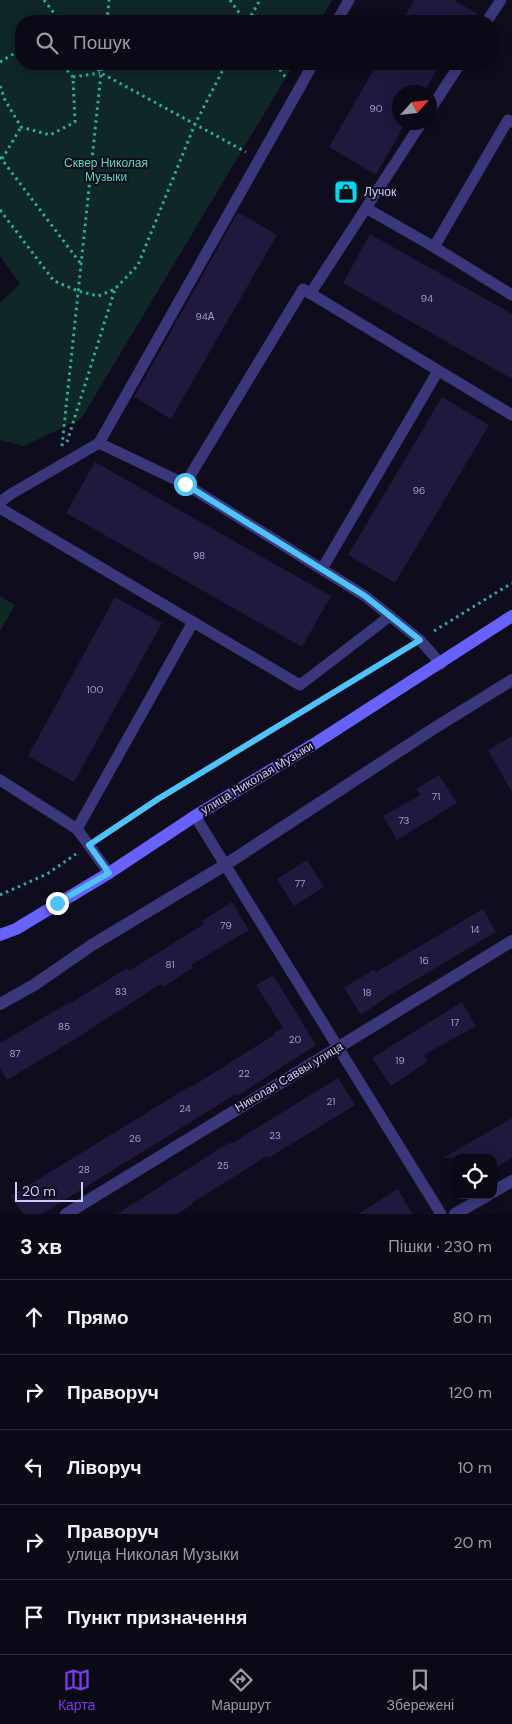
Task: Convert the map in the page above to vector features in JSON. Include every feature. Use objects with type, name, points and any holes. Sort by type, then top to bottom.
[{"type":"main road","name":"улица Николая Музыки","points":[[0,935],[16,929],[109,873],[195,816],[441,664],[512,616]]},
{"type":"street","points":[[0,1004],[34,985],[92,945],[226,865],[433,729],[512,680]]},
{"type":"street","name":"Николая Саввы улица","points":[[66,1214],[512,941]]},
{"type":"street","points":[[497,1190],[512,1181]]},
{"type":"street","points":[[455,1214],[481,1199]]},
{"type":"lane","points":[[340,15],[349,0]]},
{"type":"lane","points":[[491,15],[501,0]]},
{"type":"lane","points":[[0,502],[99,443],[310,70]]},
{"type":"lane","points":[[437,99],[456,70]]},
{"type":"lane","points":[[434,248],[511,119]]},
{"type":"lane","points":[[310,294],[417,130]]},
{"type":"lane","points":[[366,208],[512,294]]},
{"type":"lane","points":[[185,484],[303,289],[512,415]]},
{"type":"lane","points":[[322,569],[438,371]]},
{"type":"lane","points":[[99,443],[185,484],[365,596],[420,640],[441,664]]},
{"type":"lane","points":[[0,508],[300,685],[390,616]]},
{"type":"lane","points":[[77,829],[193,622]]},
{"type":"lane","points":[[0,780],[77,829],[109,873]]},
{"type":"lane","points":[[195,816],[339,1046],[441,1214]]},
{"type":"path","points":[[44,0],[55,15]]},
{"type":"path","points":[[107,15],[109,0]]},
{"type":"path","points":[[230,0],[242,15]]},
{"type":"path","points":[[251,15],[260,0]]},
{"type":"path","points":[[0,62],[15,53]]},
{"type":"path","points":[[0,86],[5,100],[21,127],[50,135],[75,122],[73,77],[67,70]]},
{"type":"path","points":[[99,70],[259,159]]},
{"type":"path","points":[[59,466],[101,70]]},
{"type":"path","points":[[0,210],[54,281],[78,291],[98,296],[115,289],[138,265],[195,124],[223,70]]},
{"type":"path","points":[[73,77],[101,73]]},
{"type":"path","points":[[21,127],[1,158],[81,264]]},
{"type":"path","points":[[59,466],[115,289]]},
{"type":"path","points":[[0,896],[47,874],[158,799],[512,583]]},
{"type":"green space","name":"Сквер Николая Музыки","points":[[0,0],[332,0],[323,15],[15,15],[15,70],[290,70],[81,419],[24,446],[0,440],[0,303],[20,284],[0,256]]},
{"type":"green space","points":[[0,596],[15,605],[0,631]]},
{"type":"building","points":[[414,0],[454,0],[479,15],[405,15]]},
{"type":"building","points":[[374,70],[437,70],[428,85],[392,85],[392,130],[401,130],[376,175],[329,147]]},
{"type":"building","points":[[238,212],[277,235],[171,419],[134,397]]},
{"type":"building","points":[[370,234],[512,314],[512,379],[343,283]]},
{"type":"building","points":[[442,397],[489,425],[395,583],[348,555]]},
{"type":"building","points":[[95,462],[331,596],[302,647],[66,513]]},
{"type":"building","points":[[115,597],[162,623],[74,782],[28,756]]},
{"type":"building","points":[[512,736],[512,792],[488,750]]},
{"type":"building","points":[[439,775],[457,803],[397,840],[383,816],[420,795],[416,789]]},
{"type":"building","points":[[307,860],[324,887],[294,906],[277,879]]},
{"type":"building","points":[[232,902],[249,930],[191,965],[193,968],[163,987],[161,984],[87,1032],[7,1080],[0,1068],[0,1043],[71,1003],[127,968],[129,971],[204,924],[202,921]]},
{"type":"building","points":[[483,909],[496,932],[390,995],[361,1015],[344,988],[374,969],[376,972]]},
{"type":"building","points":[[273,975],[316,1045],[237,1096],[236,1094],[42,1214],[23,1214],[11,1196],[193,1086],[283,1028],[256,985]]},
{"type":"building","points":[[462,1002],[476,1026],[424,1055],[428,1061],[391,1086],[372,1058]]},
{"type":"building","points":[[338,1078],[355,1105],[268,1158],[267,1156],[177,1214],[117,1214],[230,1142],[231,1144]]},
{"type":"building","points":[[512,1118],[512,1158],[497,1167],[497,1154],[452,1154],[452,1158],[443,1158]]},
{"type":"building","points":[[398,1189],[412,1214],[358,1214]]},
{"type":"place","name":"Лучок","points":[[346,192]]},
{"type":"route","points":[[57,903],[109,873],[89,845],[158,799],[420,640],[365,596],[185,484]]}]
